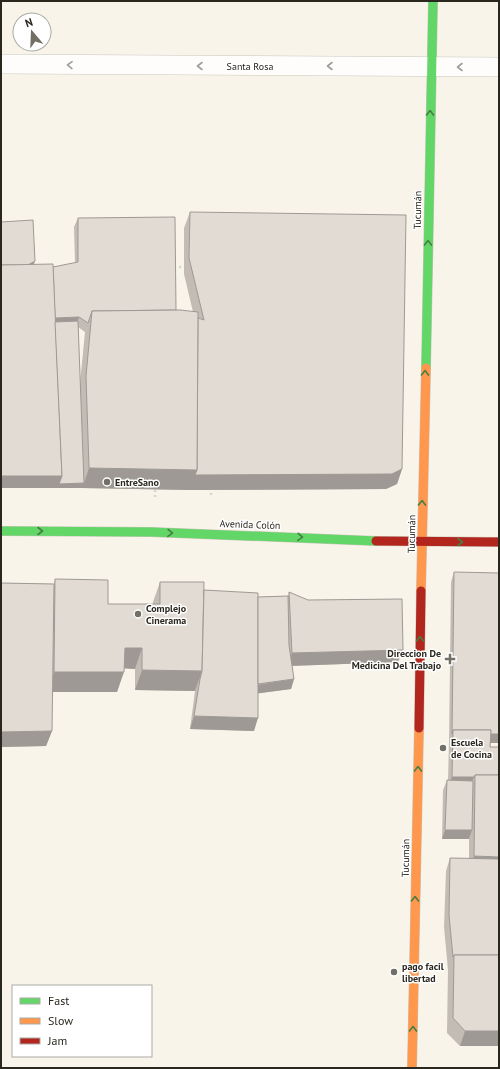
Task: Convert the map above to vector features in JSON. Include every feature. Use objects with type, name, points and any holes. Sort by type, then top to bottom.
[{"type":"street","name":"Tucumán","points":[[412,1068],[433,1]]},
{"type":"street","name":"Santa Rosa","points":[[1,64],[499,67]]},
{"type":"street","name":"Avenida Colón","points":[[1,531],[151,532],[422,542],[499,542]]},
{"type":"path","points":[[172,267],[195,266]]},
{"type":"path","points":[[155,482],[155,497]]},
{"type":"path","points":[[211,482],[211,498]]},
{"type":"building","points":[[190,212],[406,215],[402,469],[392,474],[195,475],[197,470],[198,318],[204,320],[189,258]]},
{"type":"building","points":[[175,217],[176,310],[92,311],[88,323],[79,317],[55,318],[53,267],[78,262],[78,218]]},
{"type":"building","points":[[33,220],[35,261],[28,265],[1,265],[1,222]]},
{"type":"building","points":[[53,264],[62,476],[1,476],[1,265]]},
{"type":"building","points":[[180,310],[198,312],[197,470],[89,468],[86,376],[92,311]]},
{"type":"building","points":[[78,321],[84,483],[59,484],[62,476],[55,322]]},
{"type":"building","points":[[454,572],[499,573],[499,734],[490,734],[491,730],[453,730],[452,734]]},
{"type":"building","points":[[55,579],[108,580],[108,604],[160,604],[160,582],[204,582],[202,671],[142,670],[142,648],[125,648],[124,672],[54,672]]},
{"type":"building","points":[[1,583],[54,584],[52,731],[1,732]]},
{"type":"building","points":[[204,590],[258,593],[258,718],[194,716],[202,671]]},
{"type":"building","points":[[289,592],[308,600],[402,599],[403,650],[292,653]]},
{"type":"building","points":[[288,596],[289,645],[294,679],[258,684],[258,597]]},
{"type":"building","points":[[453,730],[491,730],[490,747],[499,747],[499,775],[452,777]]},
{"type":"building","points":[[475,775],[499,775],[499,857],[474,856]]},
{"type":"building","points":[[447,780],[473,781],[472,830],[445,830]]},
{"type":"building","points":[[450,858],[499,859],[499,955],[454,955],[453,957],[449,915]]},
{"type":"building","points":[[454,955],[499,955],[499,1031],[465,1031],[453,1018]]},
{"type":"traffic: fast","points":[[426,368],[433,1]]},
{"type":"traffic: fast","points":[[1,531],[151,532],[376,541]]},
{"type":"traffic: slow","points":[[421,591],[426,368]]},
{"type":"traffic: slow","points":[[412,1068],[419,728]]},
{"type":"traffic: jam","points":[[376,541],[499,542]]},
{"type":"traffic: jam","points":[[419,728],[421,591]]},
{"type":"place","name":"EntreSano","points":[[107,482]]},
{"type":"place","name":"Complejo Cinerama","points":[[138,614]]},
{"type":"place","name":"Direccion De Medicina Del Trabajo","points":[[450,659]]},
{"type":"place","name":"Escuela de Cocina","points":[[443,748]]},
{"type":"place","name":"pago facil libertad","points":[[394,972]]}]
